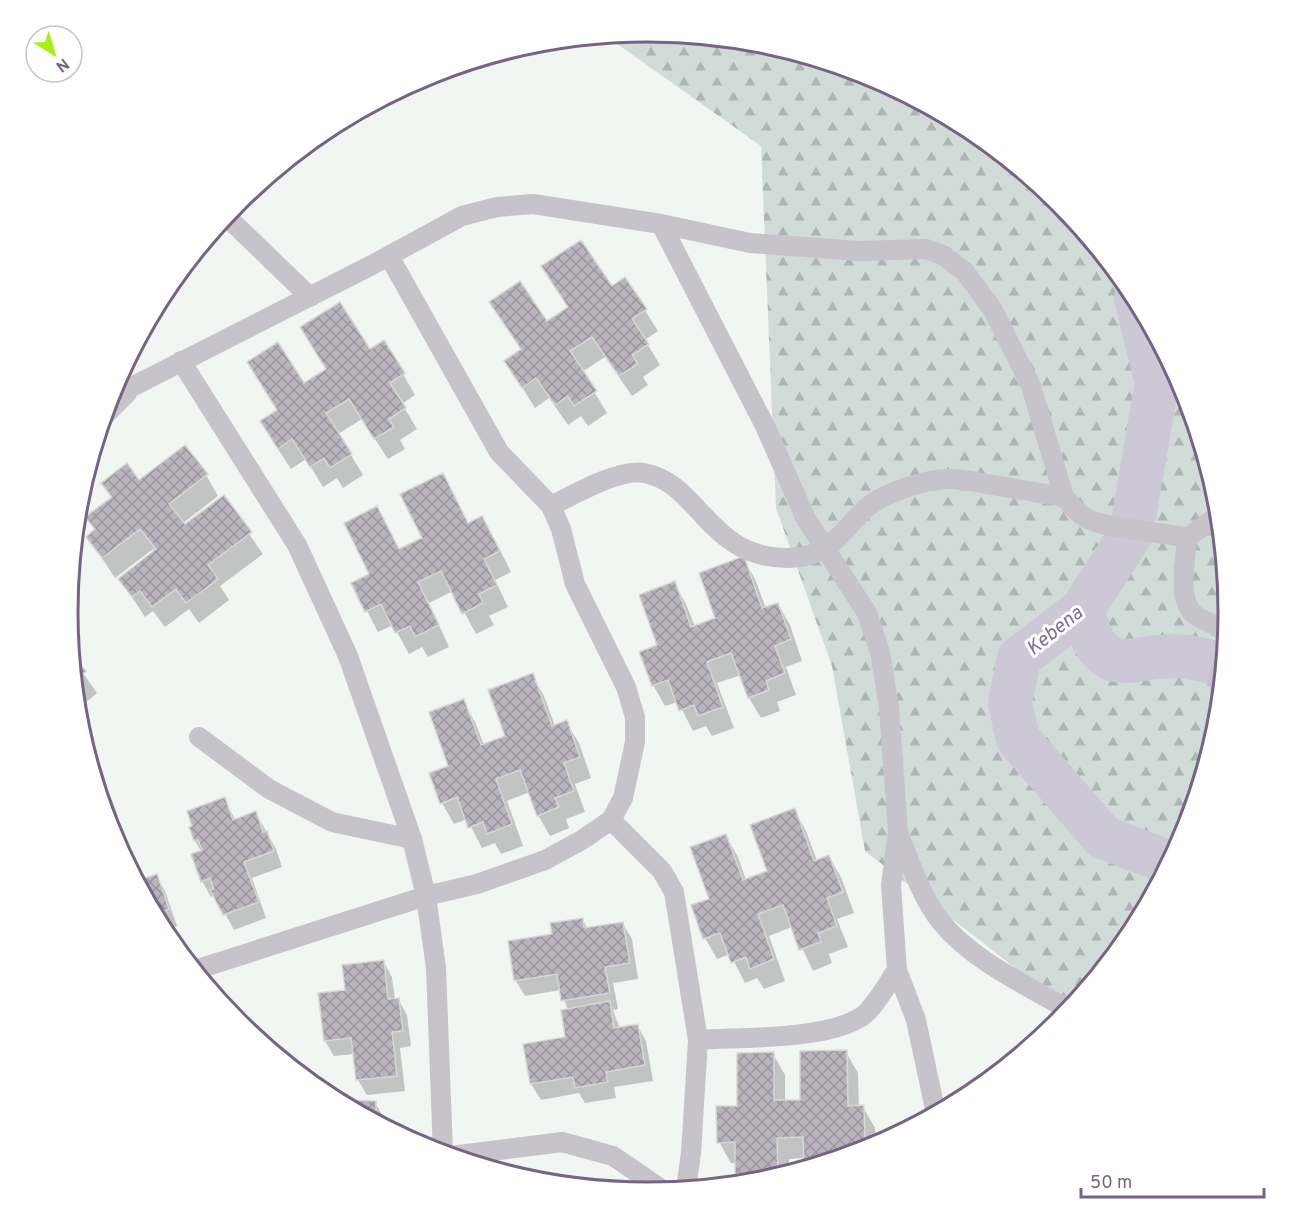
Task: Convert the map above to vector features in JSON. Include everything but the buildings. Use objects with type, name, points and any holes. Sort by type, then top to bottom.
[{"type":"street","points":[[123,391],[310,297],[462,216],[497,207],[532,204],[662,224],[750,243],[858,251],[926,249],[943,255],[965,272],[993,310],[1031,386],[1064,497],[1076,511],[1089,520],[1187,538],[1211,521]]},
{"type":"street","points":[[233,222],[310,297]]},
{"type":"street","points":[[662,224],[765,426],[806,519],[867,613],[879,652],[889,708],[898,832],[891,885],[897,970],[916,1020],[934,1105]]},
{"type":"street","points":[[203,967],[426,896],[477,884],[545,860],[582,840],[611,820],[623,798],[635,742],[636,717],[626,687],[575,584],[561,529],[551,506],[499,452],[389,256]]},
{"type":"street","points":[[181,361],[297,545],[348,656],[412,839],[426,896],[436,979],[443,1144]]},
{"type":"street","points":[[120,400],[135,385]]},
{"type":"street","points":[[551,506],[615,478],[643,472],[662,480],[732,543],[756,555],[791,558],[827,549],[865,509],[884,496],[926,482],[952,479],[1064,497]]},
{"type":"street","points":[[1187,538],[1186,604],[1193,614],[1218,627]]},
{"type":"street","points":[[199,736],[269,789],[332,822],[412,839]]},
{"type":"street","points":[[611,820],[662,871],[674,892],[698,1040],[687,1181]]},
{"type":"street","points":[[898,832],[926,900],[941,922],[983,958],[1061,1005]]},
{"type":"street","points":[[698,1040],[836,1028],[863,1016],[897,970]]},
{"type":"street","points":[[470,1154],[562,1142],[613,1156],[651,1182]]},
{"type":"green space","points":[[616,43],[686,43],[760,53],[796,61],[867,85],[934,118],[965,138],[1024,183],[1052,209],[1101,265],[1142,327],[1160,360],[1188,429],[1208,501],[1217,575],[1217,649],[1208,723],[1188,795],[1160,864],[1122,929],[1101,959],[1062,1004],[865,851],[832,666],[776,508],[761,146]]},
{"type":"waterway","name":"Kebena","points":[[1144,331],[1157,383],[1131,534],[1082,610],[1019,658],[1010,703],[1018,739],[1103,837],[1162,860]]},
{"type":"waterway","points":[[1082,610],[1091,635],[1100,650],[1111,658],[1122,661],[1167,656],[1196,658],[1216,663]]}]
